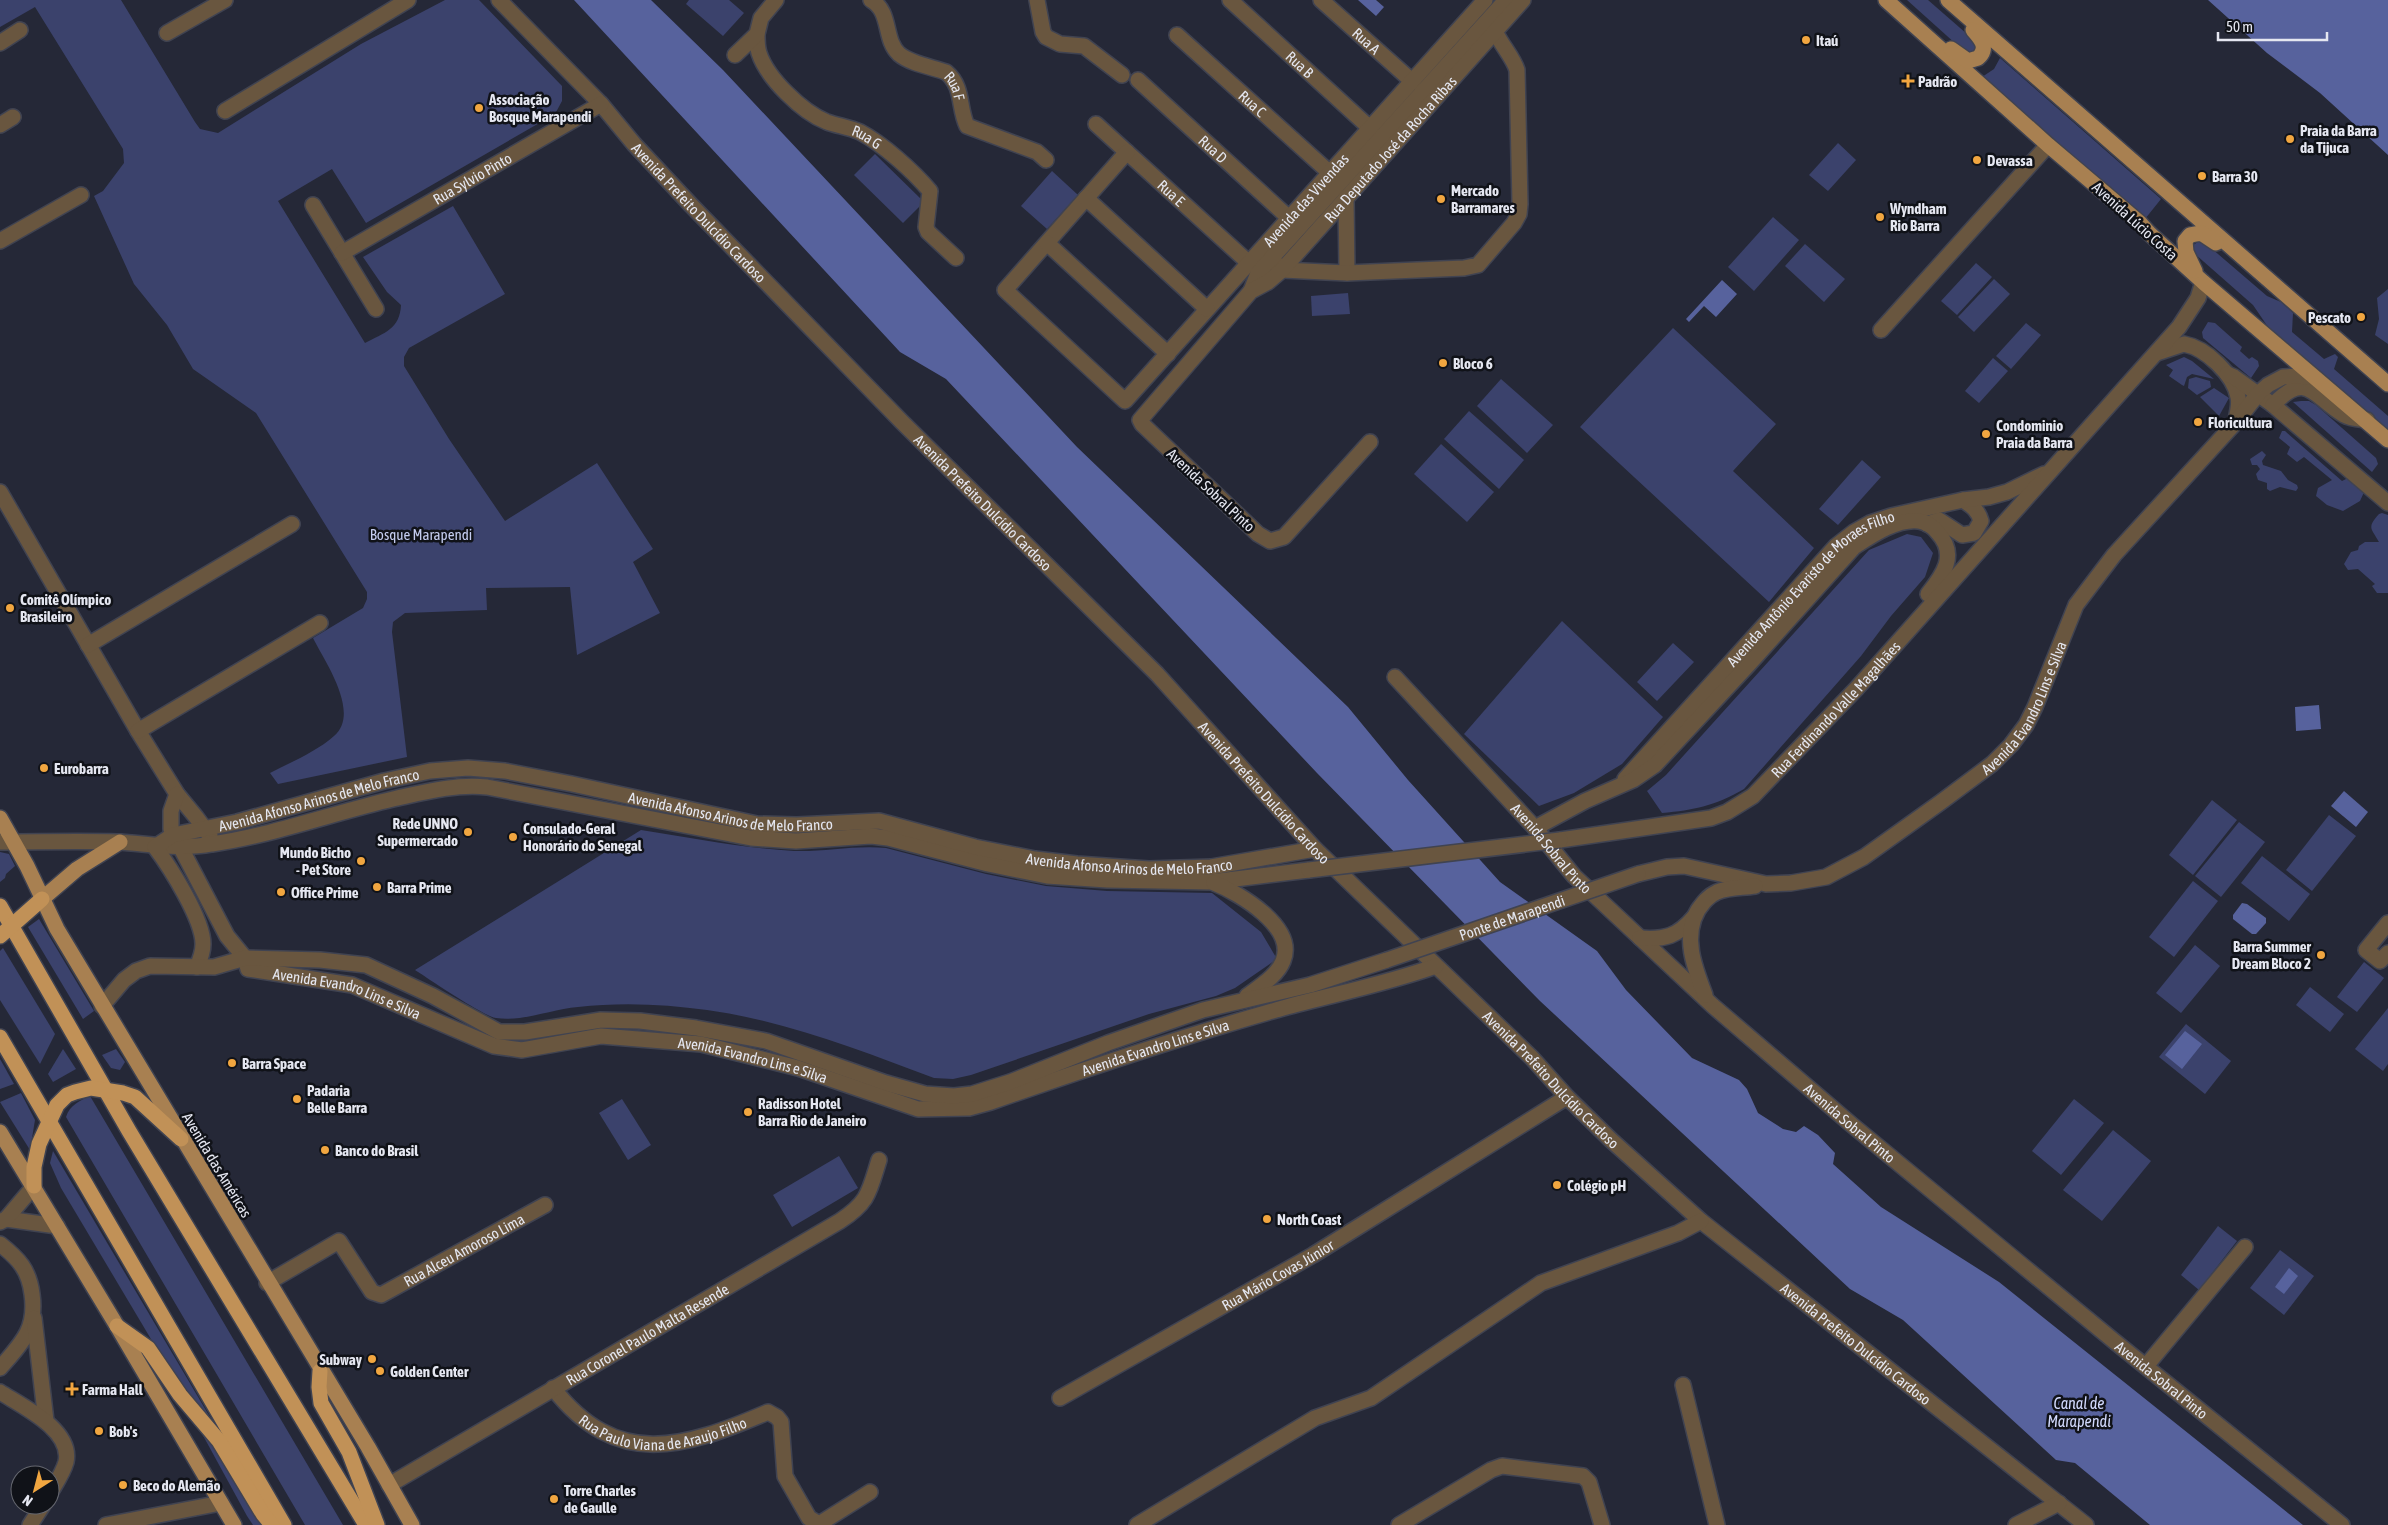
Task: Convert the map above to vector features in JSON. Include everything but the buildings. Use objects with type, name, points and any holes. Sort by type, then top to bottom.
[{"type":"highway","points":[[6,931],[42,899]]},
{"type":"highway","points":[[0,906],[6,931],[107,1090],[134,1139],[366,1525]]},
{"type":"highway","points":[[0,1037],[284,1525]]},
{"type":"highway","points":[[34,1186],[34,1167],[39,1144],[57,1105],[67,1095],[91,1088],[135,1097],[181,1139]]},
{"type":"highway","points":[[117,1326],[148,1348],[180,1395],[219,1441],[263,1514],[272,1525]]},
{"type":"highway","points":[[320,1371],[321,1403],[349,1452],[377,1525]]},
{"type":"main road","name":"Avenida Lúcio Costa","points":[[1886,0],[2048,145],[2140,223],[2201,280],[2388,440]]},
{"type":"main road","points":[[1916,28],[1968,60],[1978,58],[1983,50],[1983,41],[1947,0]]},
{"type":"main road","points":[[1947,0],[2388,384]]},
{"type":"main road","points":[[2201,280],[2185,246],[2185,241],[2190,235],[2201,233],[2268,280]]},
{"type":"main road","name":"Avenida das Américas","points":[[0,818],[7,842],[42,899],[56,929],[412,1525]]},
{"type":"main road","points":[[42,899],[77,870],[120,842]]},
{"type":"main road","points":[[0,1132],[34,1186],[234,1525]]},
{"type":"street","points":[[167,33],[225,0]]},
{"type":"street","points":[[225,111],[408,0]]},
{"type":"street","name":"Avenida Prefeito Dulcídio Cardoso","points":[[499,0],[601,104],[634,144],[690,204],[902,422],[1157,674],[1315,850],[1532,1058],[1567,1097],[1611,1140],[1701,1221],[2059,1503],[2075,1523]]},
{"type":"street","points":[[735,55],[756,34],[761,18],[776,0]]},
{"type":"street","name":"Rua F","points":[[871,0],[882,11],[892,42],[900,54],[946,72],[951,76],[959,89],[966,126],[1037,152],[1046,160]]},
{"type":"street","points":[[1037,0],[1043,32],[1046,37],[1060,44],[1084,46],[1122,75]]},
{"type":"street","name":"Rua B","points":[[1230,0],[1371,128]]},
{"type":"street","name":"Rua A","points":[[1322,0],[1413,82]]},
{"type":"street","name":"Avenida das Vivendas","points":[[1047,243],[1005,290],[1125,402],[1485,0]]},
{"type":"street","name":"Rua Deputado José da Rocha Ribas","points":[[1251,291],[1268,282],[1282,270],[1346,198],[1470,49],[1506,0]]},
{"type":"street","name":"Rua Deputado José da Rocha Ribas","points":[[1141,418],[1251,291],[1258,273],[1271,258],[1470,49],[1495,31],[1524,0]]},
{"type":"street","points":[[0,43],[20,30]]},
{"type":"street","points":[[1271,258],[1282,270],[1347,273],[1464,268],[1478,264],[1514,223],[1519,214],[1520,204],[1517,70],[1502,47],[1495,31]]},
{"type":"street","name":"Rua G","points":[[756,34],[758,52],[766,68],[806,111],[828,122],[844,126],[866,136],[922,181],[930,191],[926,227],[928,232],[956,258]]},
{"type":"street","name":"Rua C","points":[[1177,36],[1330,173]]},
{"type":"street","name":"Rua D","points":[[1138,80],[1289,218]]},
{"type":"street","name":"Rua Sylvio Pinto","points":[[342,253],[601,104]]},
{"type":"street","name":"Rua E","points":[[1096,124],[1249,262]]},
{"type":"street","points":[[1881,330],[2048,145]]},
{"type":"street","points":[[1127,152],[1047,243],[1168,354]]},
{"type":"street","points":[[0,241],[82,195]]},
{"type":"street","points":[[1086,198],[1207,310]]},
{"type":"street","points":[[1346,198],[1347,273]]},
{"type":"street","points":[[313,205],[376,308]]},
{"type":"street","name":"Rua Ferdinando Valle Magalhães","points":[[1309,870],[1560,840],[1711,818],[1740,805],[1753,796],[1851,694],[2155,354],[2188,314],[2198,298],[2201,280]]},
{"type":"street","points":[[2155,354],[2179,344],[2192,345],[2227,374],[2273,405],[2388,504]]},
{"type":"street","points":[[2227,374],[2237,391],[2239,400],[2236,422]]},
{"type":"street","name":"Avenida Evandro Lins e Silva","points":[[1638,874],[1666,867],[1684,866],[1766,884],[1807,881],[1826,877],[1845,869],[1992,764],[2010,745],[2035,707],[2076,605],[2092,582],[2236,422],[2258,394],[2268,385],[2283,377],[2316,378]]},
{"type":"street","points":[[2273,405],[2292,388],[2303,388],[2311,391],[2347,417],[2366,420]]},
{"type":"street","name":"Avenida Sobral Pinto","points":[[1141,418],[1140,422],[1149,431],[1258,534],[1270,540],[1284,537],[1370,442]]},
{"type":"street","name":"Avenida Antônio Evaristo de Moraes Filho","points":[[1620,784],[1836,546],[1854,532],[1870,523],[1891,516],[2007,492],[2050,472]]},
{"type":"street","points":[[0,492],[138,731],[177,794],[206,829],[214,844]]},
{"type":"street","name":"Avenida Antônio Evaristo de Moraes Filho","points":[[1535,828],[1620,784],[1633,780],[1655,765],[1854,547],[1866,539],[1899,524],[1919,521],[1927,524],[1939,520],[1962,535],[1974,533],[1979,528],[1981,520],[1979,514],[1963,500]]},
{"type":"street","points":[[88,645],[292,524]]},
{"type":"street","points":[[1912,627],[1924,600],[1947,568],[1949,558],[1943,538],[1927,524]]},
{"type":"street","points":[[138,731],[320,623]]},
{"type":"street","points":[[1695,722],[1696,710],[1742,659],[1752,638]]},
{"type":"street","name":"Avenida Sobral Pinto","points":[[1395,677],[1535,828],[1574,876],[1706,999],[1859,1131],[2342,1525]]},
{"type":"street","name":"Avenida Afonso Arinos de Melo Franco","points":[[7,842],[120,842],[155,847],[177,841],[206,829],[430,771],[468,768],[505,771],[758,824],[797,825],[879,821],[975,846],[1035,859],[1149,869],[1211,867],[1315,850]]},
{"type":"street","points":[[536,777],[536,797]]},
{"type":"street","name":"Avenida Afonso Arinos de Melo Franco","points":[[177,841],[214,844],[438,789],[467,786],[536,797],[751,838],[796,841],[855,837],[888,838],[988,864],[1047,876],[1108,880],[1211,882],[1309,870]]},
{"type":"street","points":[[607,811],[610,792]]},
{"type":"street","points":[[177,794],[170,823],[177,841],[227,936],[244,958]]},
{"type":"street","points":[[855,837],[902,826]]},
{"type":"street","points":[[155,847],[178,882],[199,926],[203,944],[197,967]]},
{"type":"street","points":[[1149,869],[1211,882],[1245,899],[1278,930],[1285,942],[1285,954],[1276,972],[1245,998]]},
{"type":"street","name":"Ponte de Marapendi","points":[[1310,984],[1387,960],[1638,874]]},
{"type":"street","points":[[1640,938],[1669,938],[1682,930],[1695,916],[1702,904],[1714,893],[1766,884]]},
{"type":"street","points":[[1695,916],[1690,943],[1706,999]]},
{"type":"street","points":[[2388,922],[2366,951],[2380,961],[2388,953]]},
{"type":"street","name":"Avenida Evandro Lins e Silva","points":[[244,958],[248,969],[352,985],[494,1046],[522,1050],[601,1036],[701,1044],[798,1068],[918,1109],[969,1108],[1162,1043],[1285,1008],[1400,979],[1436,966]]},
{"type":"street","name":"Avenida Evandro Lins e Silva","points":[[102,1006],[124,980],[136,971],[150,966],[214,967],[244,958],[320,960],[366,965],[432,996],[500,1032],[525,1032],[601,1020],[640,1021],[696,1028],[766,1041],[886,1083],[925,1094],[954,1096],[972,1094],[1010,1082],[1108,1043],[1203,1010],[1245,998],[1310,984]]},
{"type":"street","points":[[1203,1010],[1285,1008]]},
{"type":"street","points":[[1047,1082],[1108,1043]]},
{"type":"street","name":"Rua Mário Covas Júnior","points":[[1060,1398],[1313,1255],[1567,1097]]},
{"type":"street","name":"Rua Coronel Paulo Malta Resende","points":[[389,1485],[857,1210],[869,1193],[879,1160]]},
{"type":"street","points":[[3,1221],[34,1186]]},
{"type":"street","name":"Rua Alceu Amoroso Lima","points":[[267,1283],[339,1241],[372,1292],[381,1295],[545,1205]]},
{"type":"street","points":[[3,1221],[57,1226]]},
{"type":"street","points":[[1137,1525],[1315,1418],[1371,1398],[1541,1283],[1678,1233],[1701,1221]]},
{"type":"street","points":[[0,1244],[16,1257],[27,1272],[46,1421]]},
{"type":"street","points":[[2146,1366],[2245,1247]]},
{"type":"street","points":[[0,1368],[16,1350],[34,1318]]},
{"type":"street","points":[[1683,1385],[1717,1525]]},
{"type":"street","name":"Rua Paulo Viana de Araujo Filho","points":[[553,1388],[570,1410],[596,1429],[639,1444],[666,1445],[697,1440],[768,1412],[777,1417],[781,1422],[785,1476],[809,1518],[814,1523],[820,1524],[870,1492]]},
{"type":"street","points":[[0,1392],[46,1421],[65,1444],[67,1460],[60,1476]]},
{"type":"street","points":[[1399,1525],[1496,1467],[1509,1466],[1580,1474],[1589,1482],[1602,1525]]},
{"type":"street","points":[[106,1525],[221,1503]]},
{"type":"street","points":[[2016,1525],[2059,1503]]},
{"type":"green space","name":"Bosque Marapendi","points":[[0,0],[121,0],[200,129],[218,133],[361,44],[445,0],[479,0],[562,86],[562,101],[555,114],[366,223],[332,169],[278,201],[365,343],[384,333],[394,325],[398,320],[401,305],[387,292],[363,257],[453,206],[505,294],[409,348],[404,357],[404,366],[449,439],[505,521],[597,463],[653,549],[633,562],[660,613],[577,655],[570,587],[486,588],[487,610],[405,613],[393,622],[392,632],[407,757],[278,784],[270,773],[319,747],[334,736],[341,726],[344,714],[338,687],[313,638],[363,608],[367,599],[367,592],[256,413],[193,369],[167,325],[134,284],[94,196],[103,191],[124,163],[123,149],[35,7],[0,27]]},
{"type":"green space","points":[[689,0],[729,0],[744,13],[723,36],[686,4]]},
{"type":"green space","points":[[1907,0],[1928,0],[1975,41],[1978,46],[1974,54],[1966,53]]},
{"type":"green space","points":[[2000,58],[2161,199],[2145,219],[1982,77],[1994,69]]},
{"type":"green space","points":[[1838,143],[1856,160],[1828,191],[1809,175]]},
{"type":"green space","points":[[875,154],[924,202],[903,223],[854,175]]},
{"type":"green space","points":[[1052,171],[1078,195],[1047,229],[1021,206]]},
{"type":"green space","points":[[1773,217],[1799,240],[1754,291],[1728,267]]},
{"type":"green space","points":[[2199,241],[2204,242],[2267,296],[2281,302],[2293,313],[2292,332],[2324,359],[2335,354],[2338,357],[2334,369],[2388,416],[2388,431],[2268,327],[2253,305],[2195,254],[2192,246]]},
{"type":"green space","points":[[1805,244],[1845,279],[1824,302],[1785,266]]},
{"type":"green space","points":[[1976,263],[1992,277],[1957,315],[1941,301]]},
{"type":"green space","points":[[1994,279],[2010,294],[1974,332],[1958,317]]},
{"type":"green space","points":[[2388,289],[2388,344],[2375,335],[2379,319],[2377,298]]},
{"type":"green space","points":[[1348,293],[1350,314],[1312,316],[1311,296]]},
{"type":"green space","points":[[2208,322],[2215,323],[2242,347],[2240,351],[2249,359],[2252,357],[2258,361],[2259,366],[2251,378],[2203,338],[2202,332]]},
{"type":"green space","points":[[2026,323],[2041,335],[2011,369],[1996,356]]},
{"type":"green space","points":[[1673,328],[1776,424],[1733,471],[1814,548],[1769,602],[1580,427]]},
{"type":"green space","points":[[2184,357],[2192,361],[2214,379],[2192,374],[2187,377],[2184,386],[2169,376],[2173,370],[2166,365]]},
{"type":"green space","points":[[1993,358],[2008,371],[1979,403],[1965,391]]},
{"type":"green space","points":[[2196,377],[2210,381],[2211,387],[2197,395],[2188,388],[2189,379]]},
{"type":"green space","points":[[1501,379],[1553,425],[1527,453],[1477,406]]},
{"type":"green space","points":[[2214,388],[2229,398],[2219,416],[2200,397]]},
{"type":"green space","points":[[2309,401],[2316,405],[2376,458],[2378,464],[2372,472],[2293,402]]},
{"type":"green space","points":[[1469,411],[1524,460],[1499,489],[1444,439]]},
{"type":"green space","points":[[2282,431],[2285,431],[2342,481],[2348,478],[2365,490],[2360,501],[2343,511],[2327,505],[2316,496],[2318,488],[2332,480],[2304,457],[2297,462],[2287,454],[2290,447],[2279,438]]},
{"type":"green space","points":[[1441,444],[1494,492],[1467,522],[1414,474]]},
{"type":"green space","points":[[2262,451],[2266,455],[2262,461],[2263,465],[2281,471],[2288,480],[2297,485],[2296,491],[2280,487],[2270,491],[2267,489],[2267,483],[2258,480],[2256,474],[2260,469],[2257,465],[2252,465],[2250,459]]},
{"type":"green space","points":[[1862,460],[1881,477],[1838,525],[1819,509]]},
{"type":"green space","points":[[2379,514],[2388,515],[2388,593],[2377,593],[2372,586],[2375,584],[2358,569],[2348,570],[2344,564],[2351,552],[2358,550],[2359,546],[2365,542],[2379,542],[2371,526]]},
{"type":"green space","points":[[1907,534],[1921,537],[1933,553],[1925,577],[1891,616],[1861,656],[1744,789],[1723,800],[1704,806],[1662,813],[1647,791],[1666,775],[1869,550]]},
{"type":"green space","points":[[1562,621],[1663,717],[1622,764],[1574,793],[1539,806],[1464,734]]},
{"type":"green space","points":[[1673,643],[1694,662],[1657,701],[1637,682]]},
{"type":"green space","points":[[2212,800],[2237,820],[2193,875],[2169,855]]},
{"type":"green space","points":[[2329,815],[2356,836],[2312,891],[2286,870]]},
{"type":"green space","points":[[2239,822],[2265,842],[2221,897],[2195,876]]},
{"type":"green space","points":[[641,830],[775,850],[817,851],[863,847],[886,848],[986,874],[1046,886],[1107,891],[1212,893],[1261,932],[1277,959],[1235,988],[1216,996],[1149,1014],[971,1075],[953,1079],[934,1078],[850,1047],[794,1029],[765,1021],[707,1010],[659,1005],[594,1005],[568,1008],[527,1017],[496,1018],[469,1005],[415,970]]},
{"type":"green space","points":[[0,852],[9,854],[15,866],[0,882]]},
{"type":"green space","points":[[2262,856],[2310,894],[2289,921],[2241,883]]},
{"type":"green space","points":[[2193,881],[2218,901],[2174,957],[2149,937]]},
{"type":"green space","points":[[39,919],[94,1011],[83,1019],[28,927]]},
{"type":"green space","points":[[2195,945],[2220,966],[2181,1013],[2156,993]]},
{"type":"green space","points":[[3,948],[55,1034],[40,1064],[0,1000],[0,951]]},
{"type":"green space","points":[[2364,962],[2384,978],[2357,1012],[2337,997]]},
{"type":"green space","points":[[2310,987],[2344,1014],[2330,1032],[2296,1005]]},
{"type":"green space","points":[[2388,1008],[2388,1064],[2383,1071],[2355,1049]]},
{"type":"green space","points":[[2186,1024],[2231,1061],[2205,1094],[2159,1057]]},
{"type":"green space","points":[[63,1049],[76,1069],[53,1082],[48,1074]]},
{"type":"green space","points":[[116,1049],[125,1062],[120,1070],[111,1068],[102,1055]]},
{"type":"green space","points":[[0,1059],[14,1084],[0,1089]]},
{"type":"green space","points":[[21,1093],[35,1120],[30,1150],[0,1102]]},
{"type":"green space","points":[[90,1096],[343,1525],[305,1525],[66,1117],[72,1106]]},
{"type":"green space","points":[[622,1099],[651,1145],[628,1160],[599,1113]]},
{"type":"green space","points":[[2074,1099],[2104,1123],[2061,1175],[2032,1151]]},
{"type":"green space","points":[[2113,1130],[2151,1161],[2102,1221],[2063,1190]]},
{"type":"green space","points":[[53,1151],[214,1424],[170,1371],[61,1188],[50,1163]]},
{"type":"green space","points":[[839,1156],[858,1188],[792,1227],[773,1195]]},
{"type":"green space","points":[[2218,1226],[2237,1241],[2199,1290],[2181,1275]]},
{"type":"green space","points":[[2280,1250],[2314,1276],[2284,1315],[2250,1288]]},
{"type":"green space","points":[[194,1419],[218,1446],[264,1525],[253,1525],[247,1516]]},
{"type":"water","name":"Canal de Marapendi","points":[[574,0],[651,0],[723,70],[1077,447],[1348,707],[1408,780],[1500,882],[1597,951],[1626,990],[1692,1058],[1739,1080],[1747,1089],[1758,1113],[1783,1129],[1796,1132],[1804,1126],[1818,1135],[1835,1153],[1833,1164],[1881,1207],[1999,1282],[2303,1525],[2150,1525],[2075,1463],[2056,1460],[1903,1320],[1850,1289],[1540,1001],[1317,773],[946,379],[900,352]]},
{"type":"water","points":[[1358,0],[1376,0],[1384,7],[1376,16]]},
{"type":"water","points":[[2208,0],[2388,0],[2388,155],[2320,93],[2267,53]]},
{"type":"water","points":[[1722,280],[1737,294],[1716,317],[1704,306],[1689,322],[1686,319]]},
{"type":"water","points":[[2319,705],[2321,729],[2296,731],[2295,707]]},
{"type":"water","points":[[2344,791],[2368,812],[2356,827],[2331,806]]},
{"type":"water","points":[[2242,903],[2247,904],[2266,918],[2266,923],[2256,934],[2252,934],[2233,919],[2233,915]]},
{"type":"water","points":[[2185,1031],[2202,1044],[2182,1069],[2165,1055]]},
{"type":"water","points":[[2289,1268],[2298,1276],[2284,1294],[2275,1287]]},
{"type":"place","name":"Itaú","points":[[1806,40]]},
{"type":"place","name":"Padrão","points":[[1908,81]]},
{"type":"place","name":"Associação Bosque Marapendi","points":[[479,108]]},
{"type":"place","name":"Praia da Barra da Tijuca","points":[[2290,139]]},
{"type":"place","name":"Devassa","points":[[1977,160]]},
{"type":"place","name":"Barra 30","points":[[2202,176]]},
{"type":"place","name":"Mercado Barramares","points":[[1441,199]]},
{"type":"place","name":"Wyndham Rio Barra","points":[[1880,217]]},
{"type":"place","name":"Pescato","points":[[2361,317]]},
{"type":"place","name":"Bloco 6","points":[[1443,363]]},
{"type":"place","name":"Floricultura","points":[[2198,422]]},
{"type":"place","name":"Condominio Praia da Barra","points":[[1986,434]]},
{"type":"place","name":"Comitê Olímpico Brasileiro","points":[[10,608]]},
{"type":"place","name":"Eurobarra","points":[[44,768]]},
{"type":"place","name":"Rede UNNO Supermercado","points":[[468,832]]},
{"type":"place","name":"Consulado-Geral Honorário do Senegal","points":[[513,837]]},
{"type":"place","name":"Mundo Bicho - Pet Store","points":[[361,861]]},
{"type":"place","name":"Barra Prime","points":[[377,887]]},
{"type":"place","name":"Office Prime","points":[[281,892]]},
{"type":"place","name":"Barra Summer Dream Bloco 2","points":[[2321,955]]},
{"type":"place","name":"Barra Space","points":[[232,1063]]},
{"type":"place","name":"Padaria Belle Barra","points":[[297,1099]]},
{"type":"place","name":"Radisson Hotel Barra Rio de Janeiro","points":[[748,1112]]},
{"type":"place","name":"Banco do Brasil","points":[[325,1150]]},
{"type":"place","name":"Colégio pH","points":[[1557,1185]]},
{"type":"place","name":"North Coast","points":[[1267,1219]]},
{"type":"place","name":"Subway","points":[[372,1359]]},
{"type":"place","name":"Golden Center","points":[[380,1371]]},
{"type":"place","name":"Farma Hall","points":[[72,1389]]},
{"type":"place","name":"Bob's","points":[[99,1431]]},
{"type":"place","name":"Beco do Alemão","points":[[123,1485]]},
{"type":"place","name":"Torre Charles de Gaulle","points":[[554,1499]]}]
